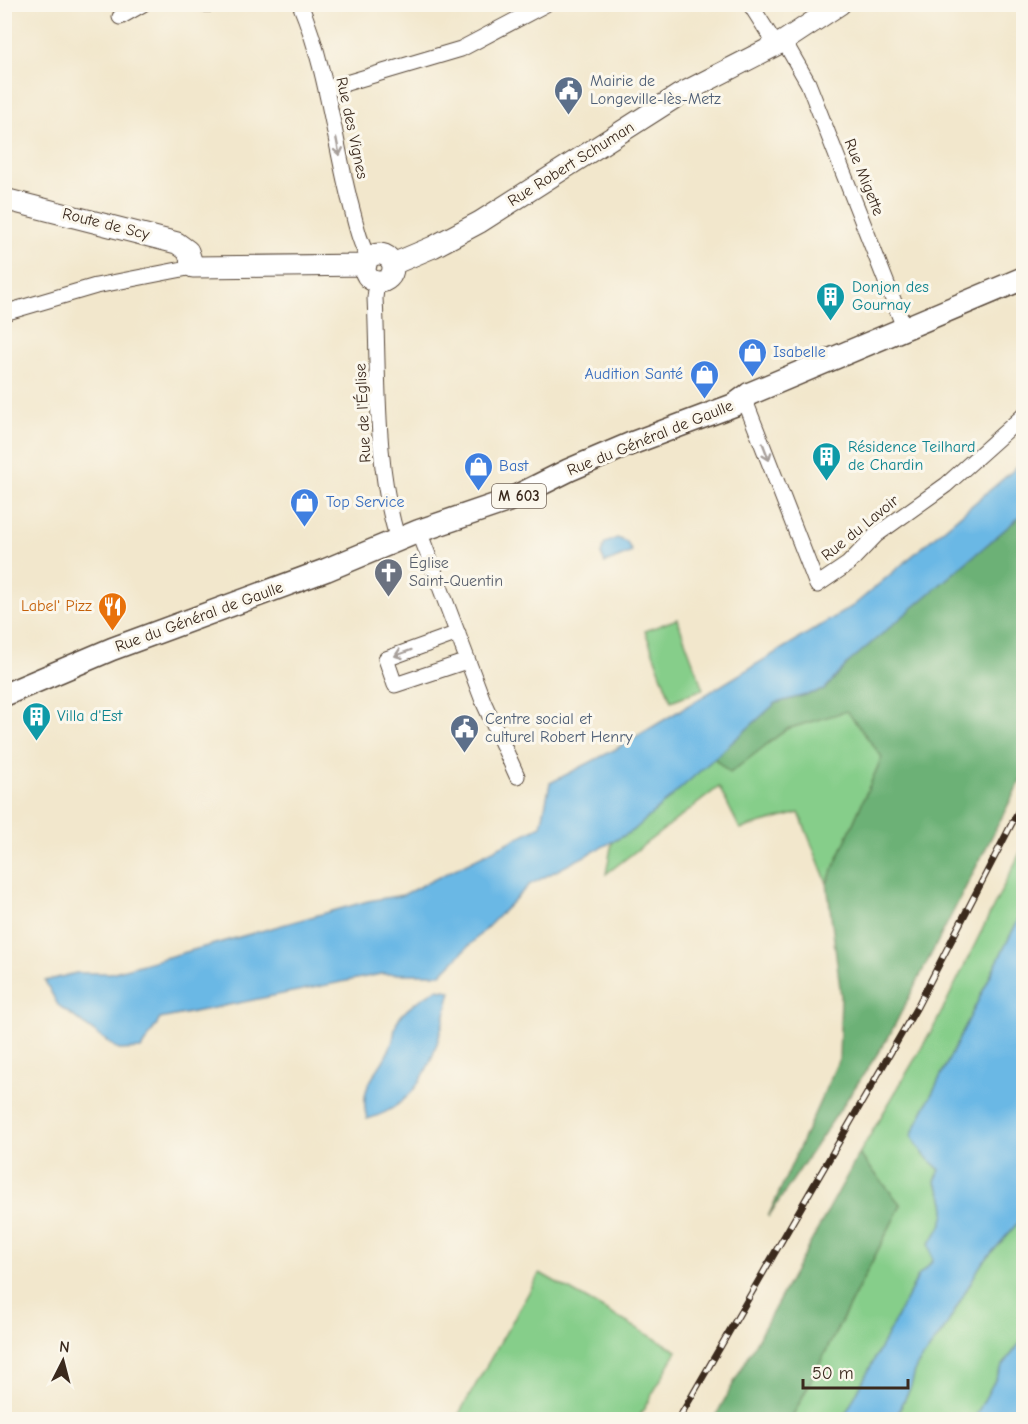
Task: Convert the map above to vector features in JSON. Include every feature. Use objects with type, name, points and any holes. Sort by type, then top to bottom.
[{"type":"main road","name":"Rue du Général de Gaulle","points":[[4,694],[112,649],[326,570],[419,531],[507,501],[569,470],[630,444],[734,405],[744,398],[1023,278]]},
{"type":"street","points":[[120,17],[143,4]]},
{"type":"street","points":[[204,4],[224,4]]},
{"type":"street","name":"Rue des Vignes","points":[[300,4],[326,89],[343,175],[362,247],[371,268]]},
{"type":"street","points":[[326,89],[460,49],[546,4]]},
{"type":"street","name":"Rue Migette","points":[[750,4],[808,82],[905,330]]},
{"type":"street","name":"Rue Robert Schuman","points":[[371,268],[390,277],[393,264],[433,247],[480,222],[679,95],[780,43],[840,4]]},
{"type":"street","name":"Route de Scy","points":[[4,199],[177,243],[188,251],[193,267]]},
{"type":"street","points":[[4,313],[96,286],[193,267],[371,268]]},
{"type":"street","name":"Rue de l'Église","points":[[371,268],[375,298],[382,452],[387,501],[398,540]]},
{"type":"street","name":"Rue du Lavoir","points":[[744,398],[817,585],[848,564],[876,535],[946,485],[1023,415]]},
{"type":"street","points":[[419,531],[467,661],[517,776]]},
{"type":"street","points":[[458,633],[386,659],[395,685],[467,661]]},
{"type":"green space","points":[[1023,514],[1023,776],[888,1038],[768,1217],[839,1059],[841,996],[827,883],[882,757],[847,711],[787,729],[730,773],[714,758],[776,703],[824,690],[849,662]]},
{"type":"green space","points":[[677,619],[703,689],[671,701],[645,631]]},
{"type":"green space","points":[[847,710],[882,757],[827,883],[799,813],[740,829],[719,787],[606,874],[612,842],[633,831],[714,758],[730,772],[787,729]]},
{"type":"green space","points":[[1023,847],[1023,910],[911,1136],[925,1156],[940,1170],[935,1181],[943,1199],[945,1214],[940,1229],[929,1244],[934,1261],[919,1275],[843,1419],[791,1420],[901,1205],[859,1154],[935,1025]]},
{"type":"green space","points":[[859,1154],[901,1205],[791,1419],[714,1419]]},
{"type":"green space","points":[[1023,1217],[1023,1339],[1002,1367],[974,1419],[895,1420],[911,1386],[916,1367],[945,1328],[980,1266]]},
{"type":"green space","points":[[540,1273],[677,1351],[638,1419],[456,1419]]},
{"type":"water","points":[[1023,462],[1023,514],[849,662],[824,690],[776,703],[633,831],[529,885],[441,974],[381,974],[160,1019],[141,1049],[119,1050],[58,1005],[45,981],[76,973],[111,973],[368,901],[403,895],[541,826],[550,783],[616,749],[853,606]]},
{"type":"water","points":[[617,538],[627,542],[632,552],[605,563],[601,554],[605,543]]},
{"type":"water","points":[[1023,910],[1023,1217],[980,1266],[945,1328],[916,1367],[911,1386],[895,1419],[843,1419],[919,1275],[933,1261],[929,1244],[940,1229],[945,1214],[943,1199],[935,1181],[940,1170],[925,1156],[911,1136]]},
{"type":"water","points":[[437,989],[451,991],[441,1032],[427,1069],[417,1086],[404,1100],[388,1111],[367,1119],[365,1096],[392,1043],[398,1020],[413,1005]]},
{"type":"water","points":[[1023,1339],[1023,1419],[974,1419],[1002,1367]]},
{"type":"railway","points":[[678,1420],[917,1007],[1024,800]]},
{"type":"place","name":"Mairie de Longeville-lès-Metz","points":[[569,116]]},
{"type":"place","name":"Donjon des Gournay","points":[[831,322]]},
{"type":"place","name":"Isabelle","points":[[752,378]]},
{"type":"place","name":"Audition Santé","points":[[704,400]]},
{"type":"place","name":"Résidence Teilhard de Chardin","points":[[827,482]]},
{"type":"place","name":"Bast","points":[[478,492]]},
{"type":"place","name":"Top Service","points":[[305,528]]},
{"type":"place","name":"Église Saint-Quentin","points":[[388,598]]},
{"type":"place","name":"Label' Pizz","points":[[113,632]]},
{"type":"place","name":"Villa d'Est","points":[[36,742]]},
{"type":"place","name":"Centre social et culturel Robert Henry","points":[[464,754]]}]
